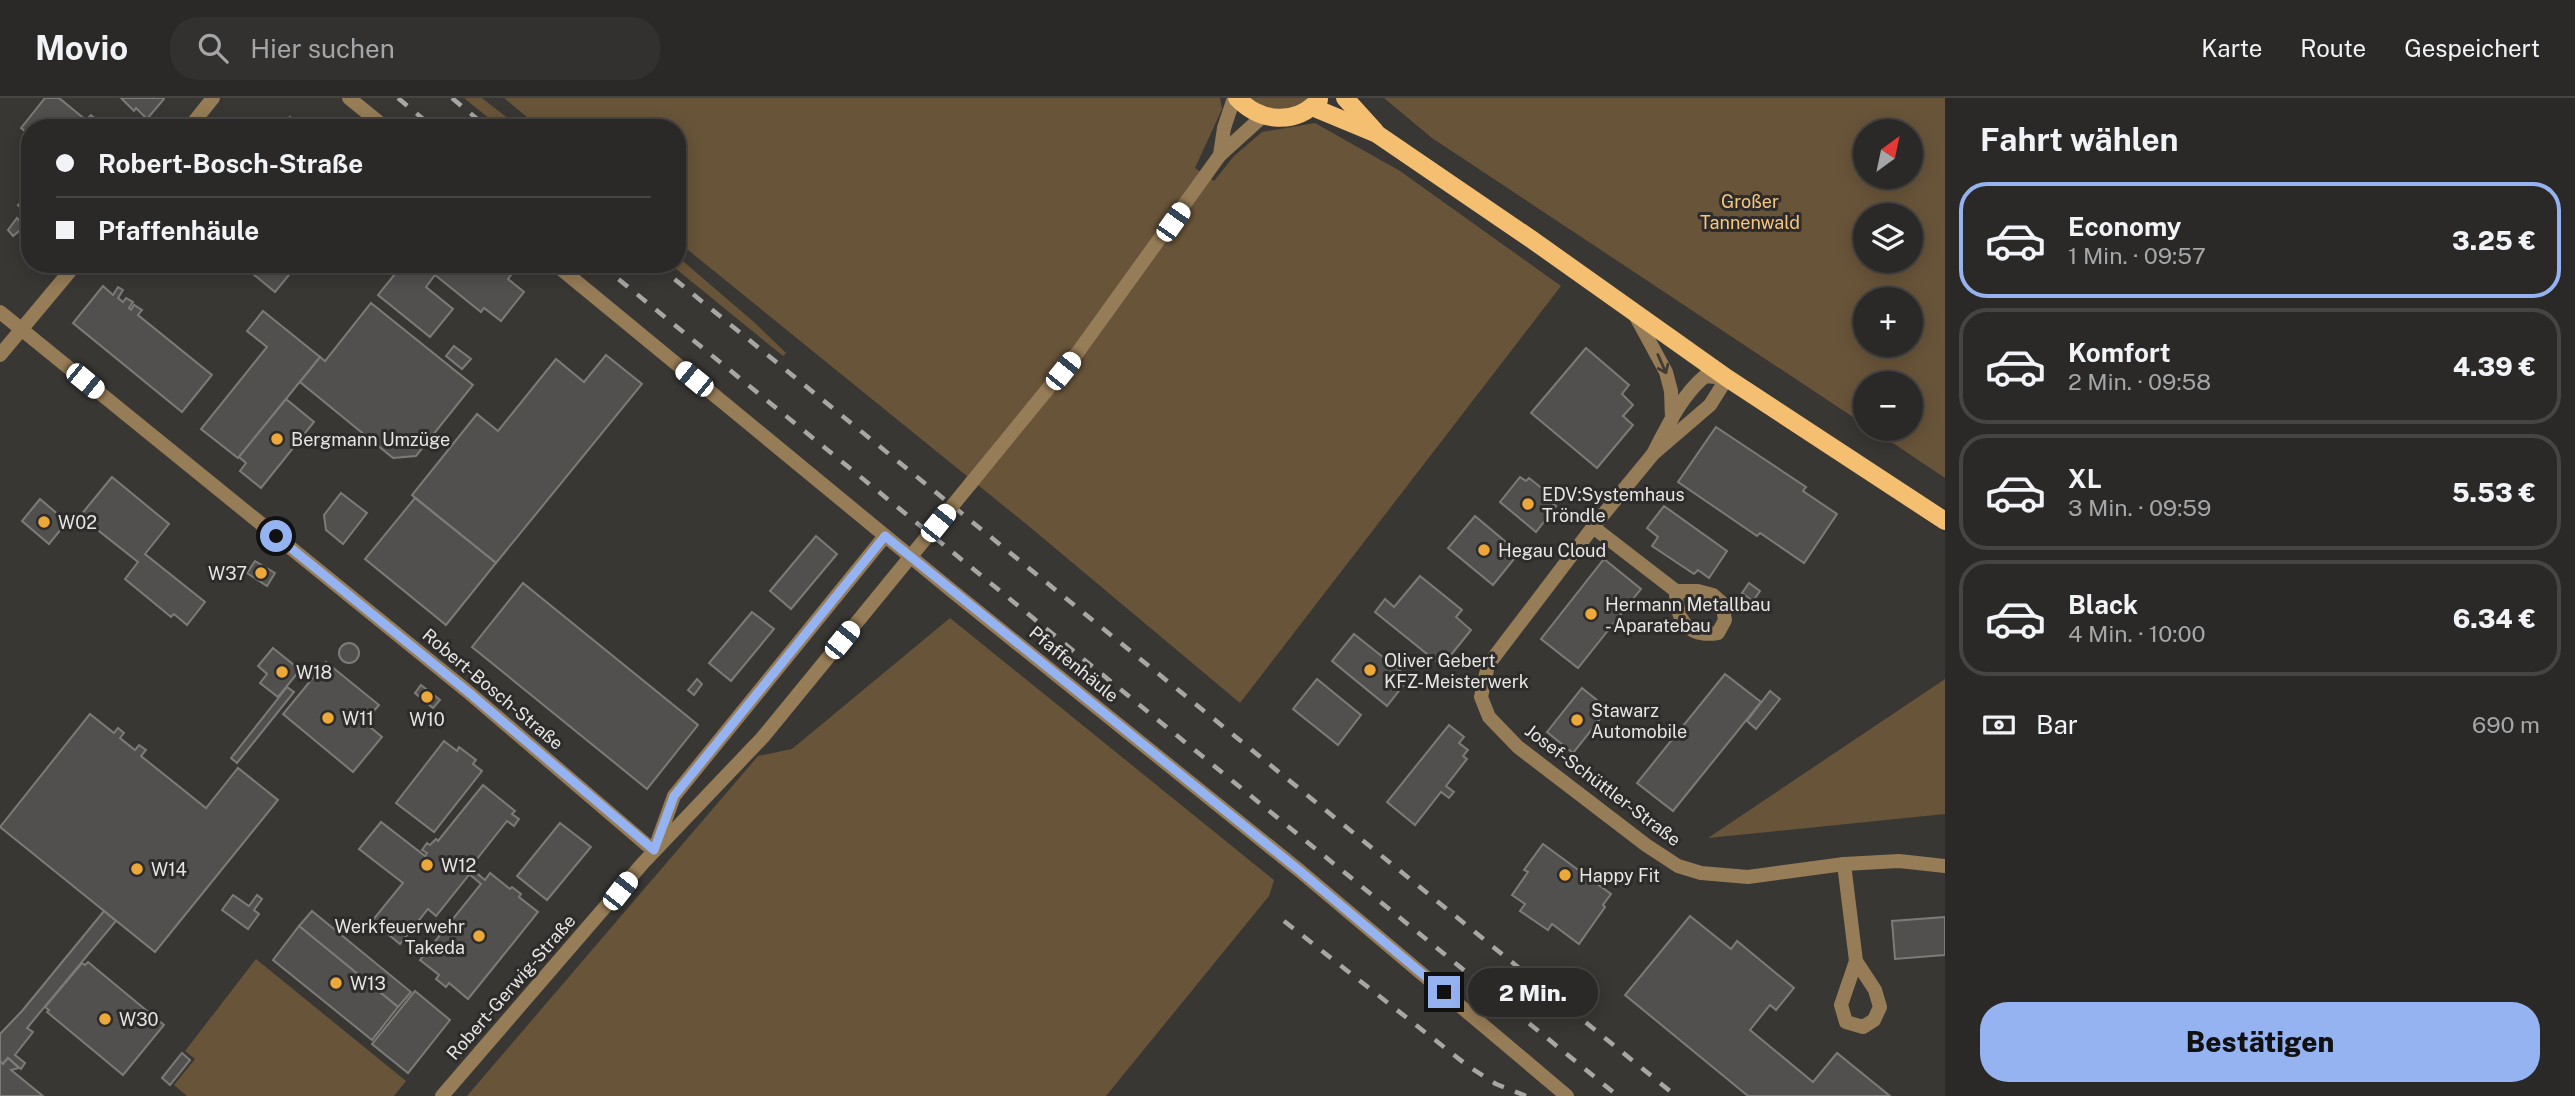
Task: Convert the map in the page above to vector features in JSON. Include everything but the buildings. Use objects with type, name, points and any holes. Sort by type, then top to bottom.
[{"type":"main road","points":[[1236,98],[1247,108],[1263,116],[1280,119],[1297,116],[1316,103],[1377,134],[1727,378],[1945,521]]},
{"type":"main road","points":[[1345,98],[1377,134]]},
{"type":"street","points":[[196,119],[213,98]]},
{"type":"street","points":[[349,98],[375,119]]},
{"type":"street","name":"Robert-Gerwig-Straße","points":[[1220,155],[1224,128],[1236,98]]},
{"type":"street","name":"Robert-Gerwig-Straße","points":[[442,1096],[654,850],[763,737],[1078,352],[1220,155],[1263,116]]},
{"type":"street","points":[[0,355],[68,273]]},
{"type":"street","name":"Pfaffenhäule","points":[[566,273],[885,536],[1289,862],[1567,1096]]},
{"type":"street","name":"Robert-Bosch-Straße","points":[[0,312],[467,691],[654,850]]},
{"type":"street","points":[[1634,314],[1666,372],[1671,391],[1672,419]]},
{"type":"street","name":"Josef-Schüttler-Straße","points":[[1653,454],[1693,386],[1705,376],[1727,378],[1710,405],[1653,454],[1593,527],[1488,665],[1481,697],[1489,717],[1518,747],[1646,845],[1678,866],[1701,873],[1748,877],[1844,864],[1899,861],[1945,866]]},
{"type":"street","points":[[1593,527],[1676,591]]},
{"type":"street","points":[[654,850],[674,796],[885,536]]},
{"type":"street","points":[[1844,864],[1856,961]]},
{"type":"green space","points":[[464,98],[482,98],[509,119],[490,119]]},
{"type":"green space","points":[[504,98],[1220,98],[1222,109],[1195,168],[1214,181],[1234,156],[1262,132],[1315,123],[1400,171],[1561,286],[1240,703],[1031,528],[686,248],[686,119],[529,119]]},
{"type":"green space","points":[[1240,98],[1312,98],[1278,115]]},
{"type":"green space","name":"Großer Tannenwald","points":[[1384,98],[1945,98],[1945,478],[1890,441],[1923,441],[1923,371],[1853,371],[1853,417],[1432,138]]},
{"type":"green space","points":[[686,264],[755,323],[786,353],[783,356],[681,273],[686,273]]},
{"type":"green space","points":[[950,618],[1274,880],[1269,896],[1106,1096],[467,1096],[758,756],[792,749]]},
{"type":"green space","points":[[1945,679],[1945,814],[1708,838]]},
{"type":"green space","points":[[256,959],[406,1081],[394,1096],[187,1096],[174,1085],[195,1059],[185,1051]]},
{"type":"railway","points":[[398,98],[423,119]]},
{"type":"railway","points":[[452,98],[477,119]]},
{"type":"railway","points":[[611,273],[1618,1096]]},
{"type":"railway","points":[[667,273],[1676,1096]]},
{"type":"railway","points":[[1284,921],[1468,1066],[1496,1084],[1526,1096]]},
{"type":"place","name":"Bergmann Umzüge","points":[[277,439]]},
{"type":"place","name":"EDV:Systemhaus Tröndle","points":[[1528,504]]},
{"type":"place","name":"W02","points":[[44,522]]},
{"type":"place","name":"Hegau Cloud","points":[[1484,550]]},
{"type":"place","name":"W37","points":[[261,573]]},
{"type":"place","name":"Hermann Metallbau - Aparatebau","points":[[1591,614]]},
{"type":"place","name":"Oliver Gebert KFZ-Meisterwerk","points":[[1370,670]]},
{"type":"place","name":"W18","points":[[282,672]]},
{"type":"place","name":"W10","points":[[427,697]]},
{"type":"place","name":"W11","points":[[328,718]]},
{"type":"place","name":"Stawarz Automobile","points":[[1577,720]]},
{"type":"place","name":"W12","points":[[427,865]]},
{"type":"place","name":"W14","points":[[137,869]]},
{"type":"place","name":"Happy Fit","points":[[1565,875]]},
{"type":"place","name":"Werkfeuerwehr Takeda","points":[[479,936]]},
{"type":"place","name":"W13","points":[[336,983]]},
{"type":"place","name":"W30","points":[[105,1019]]},
{"type":"route","points":[[276,536],[467,691],[654,850],[674,796],[885,536],[1300,871],[1444,992]]}]
